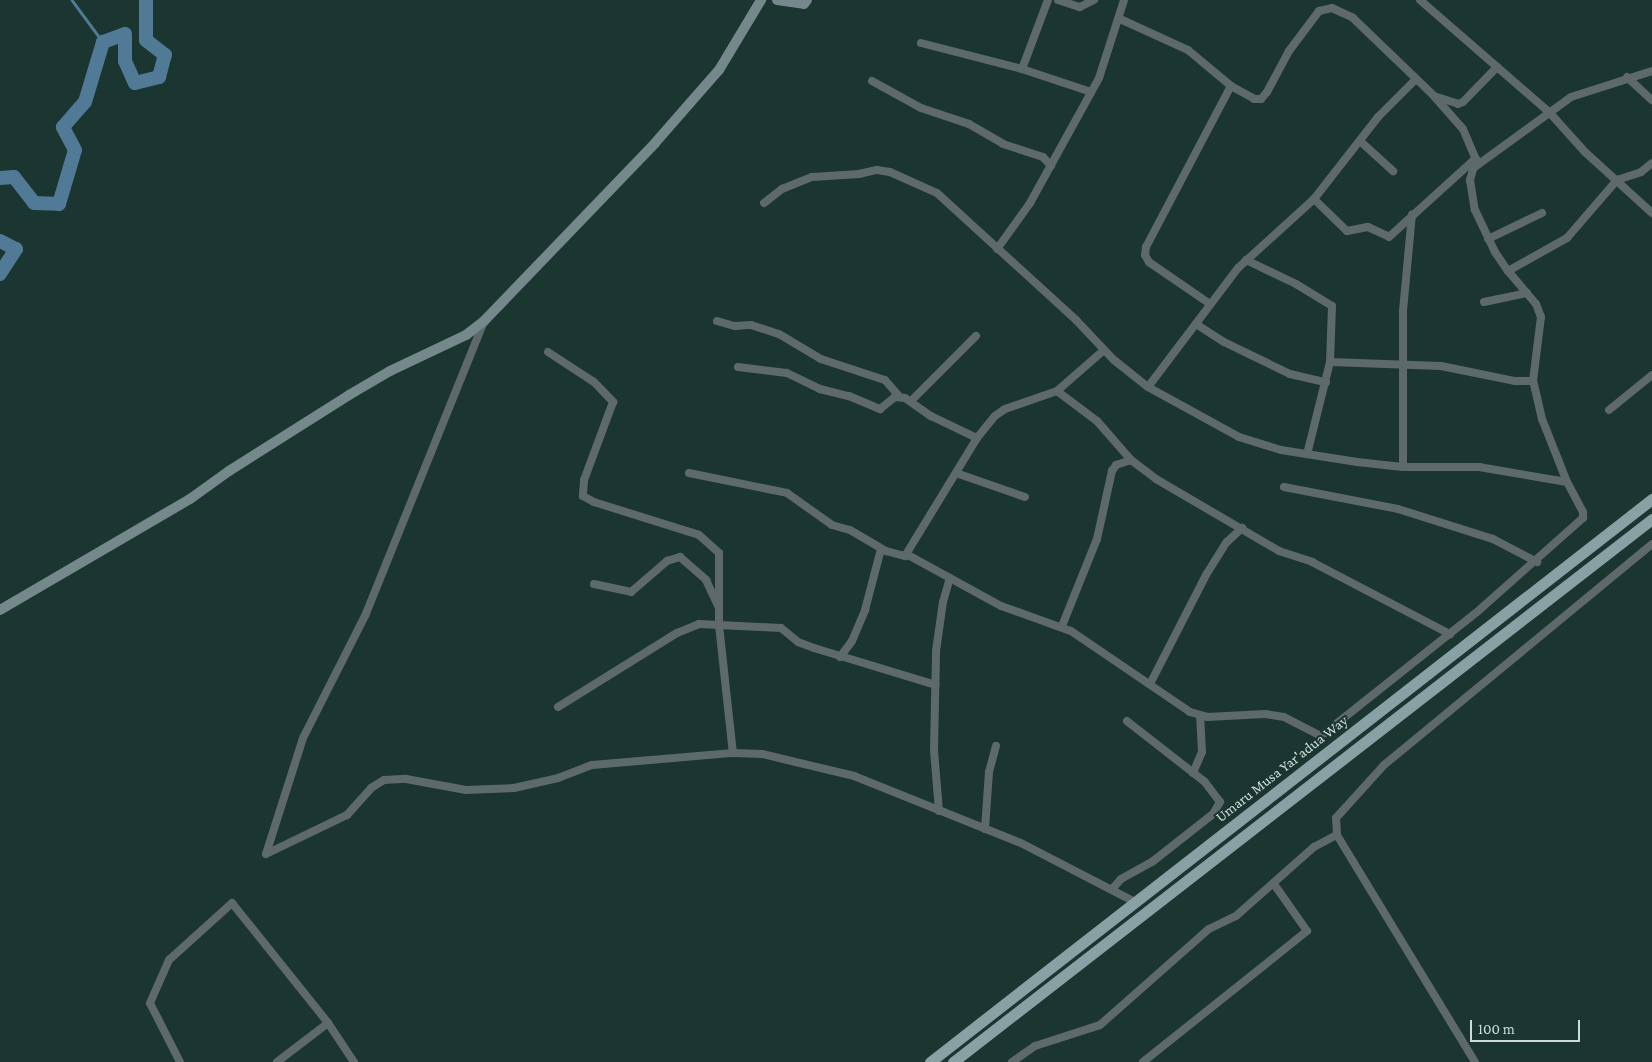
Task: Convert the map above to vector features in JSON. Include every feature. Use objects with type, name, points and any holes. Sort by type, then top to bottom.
[{"type":"main road","name":"Umaru Musa Yar'adua Way","points":[[930,1062],[1652,499]]},
{"type":"main road","name":"Umaru Musa Yar'adua Way","points":[[954,1062],[1652,519]]},
{"type":"street","points":[[0,610],[190,499],[229,470],[349,395],[390,371],[466,335],[484,320],[655,143],[719,70],[761,0]]},
{"type":"street","points":[[777,0],[804,4],[807,0]]},
{"type":"street","points":[[1022,69],[1048,0]]},
{"type":"street","points":[[1058,0],[1080,7],[1094,0]]},
{"type":"street","points":[[996,249],[1051,166],[1091,92],[1120,19],[1124,0]]},
{"type":"street","points":[[1420,0],[1550,113],[1652,213]]},
{"type":"street","points":[[689,473],[787,493],[832,525],[850,530],[880,549],[908,555],[1002,606],[1062,626],[1150,684],[1176,704],[1200,716],[1265,714],[1284,717],[1321,736],[1537,562],[1583,518],[1583,512],[1567,482],[1542,419],[1533,381],[1541,317],[1527,293],[1508,270],[1488,239],[1475,210],[1471,169],[1476,158],[1463,129],[1433,95],[1415,80],[1353,18],[1332,8],[1324,8],[1312,19],[1261,99],[1254,99],[1231,86],[1188,50],[1120,19]]},
{"type":"street","points":[[921,43],[1022,69],[1091,92]]},
{"type":"street","points":[[1433,95],[1458,104],[1497,67]]},
{"type":"street","points":[[1471,169],[1582,92],[1652,71]]},
{"type":"street","points":[[1627,77],[1652,100]]},
{"type":"street","points":[[1148,387],[1210,304],[1246,260],[1314,199],[1360,141],[1415,80]]},
{"type":"street","points":[[872,82],[921,108],[969,124],[1003,144],[1043,157],[1051,166]]},
{"type":"street","points":[[1210,304],[1149,262],[1145,255],[1146,247],[1231,86]]},
{"type":"street","points":[[1360,141],[1393,171]]},
{"type":"street","points":[[1314,199],[1344,229],[1368,227],[1386,238],[1476,158]]},
{"type":"street","points":[[1508,270],[1567,238],[1617,180],[1641,172],[1652,163]]},
{"type":"street","points":[[764,203],[782,190],[812,177],[882,170],[931,188],[1076,320],[1104,350],[1148,387],[1239,437],[1307,454],[1403,467],[1480,467],[1567,482]]},
{"type":"street","points":[[1488,239],[1542,212]]},
{"type":"street","points":[[1403,467],[1403,312],[1412,214]]},
{"type":"street","points":[[1246,260],[1296,284],[1332,306],[1330,362],[1307,454]]},
{"type":"street","points":[[1484,302],[1527,293]]},
{"type":"street","points":[[484,320],[362,624],[303,738],[266,854],[347,815],[371,788],[384,780],[422,781],[466,790],[514,788],[558,778],[592,765],[733,753],[762,754],[854,776],[939,812],[1022,843],[1112,888],[1135,902]]},
{"type":"street","points":[[717,321],[735,326],[751,325],[779,334],[821,359],[885,380],[899,396],[911,401],[931,416],[977,438]]},
{"type":"street","points":[[1196,324],[1236,349],[1290,374],[1326,382]]},
{"type":"street","points":[[911,401],[976,336]]},
{"type":"street","points":[[908,555],[977,438],[1005,409],[1058,392],[1104,350]]},
{"type":"street","points":[[548,352],[581,371],[613,402],[584,480],[583,496],[594,502],[706,539],[719,553],[721,561],[719,625],[733,753]]},
{"type":"street","points":[[1330,362],[1403,364],[1533,381]]},
{"type":"street","points":[[738,367],[787,373],[820,389],[849,396],[880,409],[899,396]]},
{"type":"street","points":[[1609,410],[1652,375]]},
{"type":"street","points":[[1058,392],[1098,421],[1131,460],[1156,479],[1279,551],[1312,562],[1450,634]]},
{"type":"street","points":[[1062,626],[1098,539],[1112,471],[1116,465],[1131,460]]},
{"type":"street","points":[[956,473],[1025,497]]},
{"type":"street","points":[[1284,487],[1398,509],[1493,539],[1537,562]]},
{"type":"street","points":[[1150,684],[1206,575],[1227,542],[1242,528]]},
{"type":"street","points":[[1475,1062],[1336,835],[1336,818],[1384,765],[1652,544]]},
{"type":"street","points":[[840,657],[847,650],[862,618],[880,549]]},
{"type":"street","points":[[594,584],[631,592],[667,561],[680,557],[690,562],[706,580],[720,610]]},
{"type":"street","points":[[939,812],[934,750],[938,623],[950,578]]},
{"type":"street","points":[[558,707],[682,630],[699,624],[781,628],[798,642],[840,657],[936,685]]},
{"type":"street","points":[[1193,773],[1202,752],[1200,716]]},
{"type":"street","points":[[1112,888],[1126,875],[1152,862],[1218,807],[1219,797],[1193,773],[1127,721]]},
{"type":"street","points":[[985,829],[989,772],[996,746]]},
{"type":"street","points":[[1012,1062],[1035,1046],[1100,1025],[1208,929],[1236,916],[1314,847],[1336,835]]},
{"type":"street","points":[[1143,1062],[1307,931],[1274,884]]},
{"type":"street","points":[[180,1062],[150,1003],[170,960],[232,903],[328,1023],[354,1062]]},
{"type":"street","points":[[277,1062],[328,1023]]},
{"type":"waterway","points":[[72,0],[103,42]]},
{"type":"waterway","points":[[0,178],[14,177],[34,203],[59,204],[75,150],[63,127],[85,102],[103,42],[125,34],[125,61],[135,83],[159,77],[165,55],[146,40],[146,0]]},
{"type":"waterway","points":[[0,241],[16,249],[0,274]]}]
